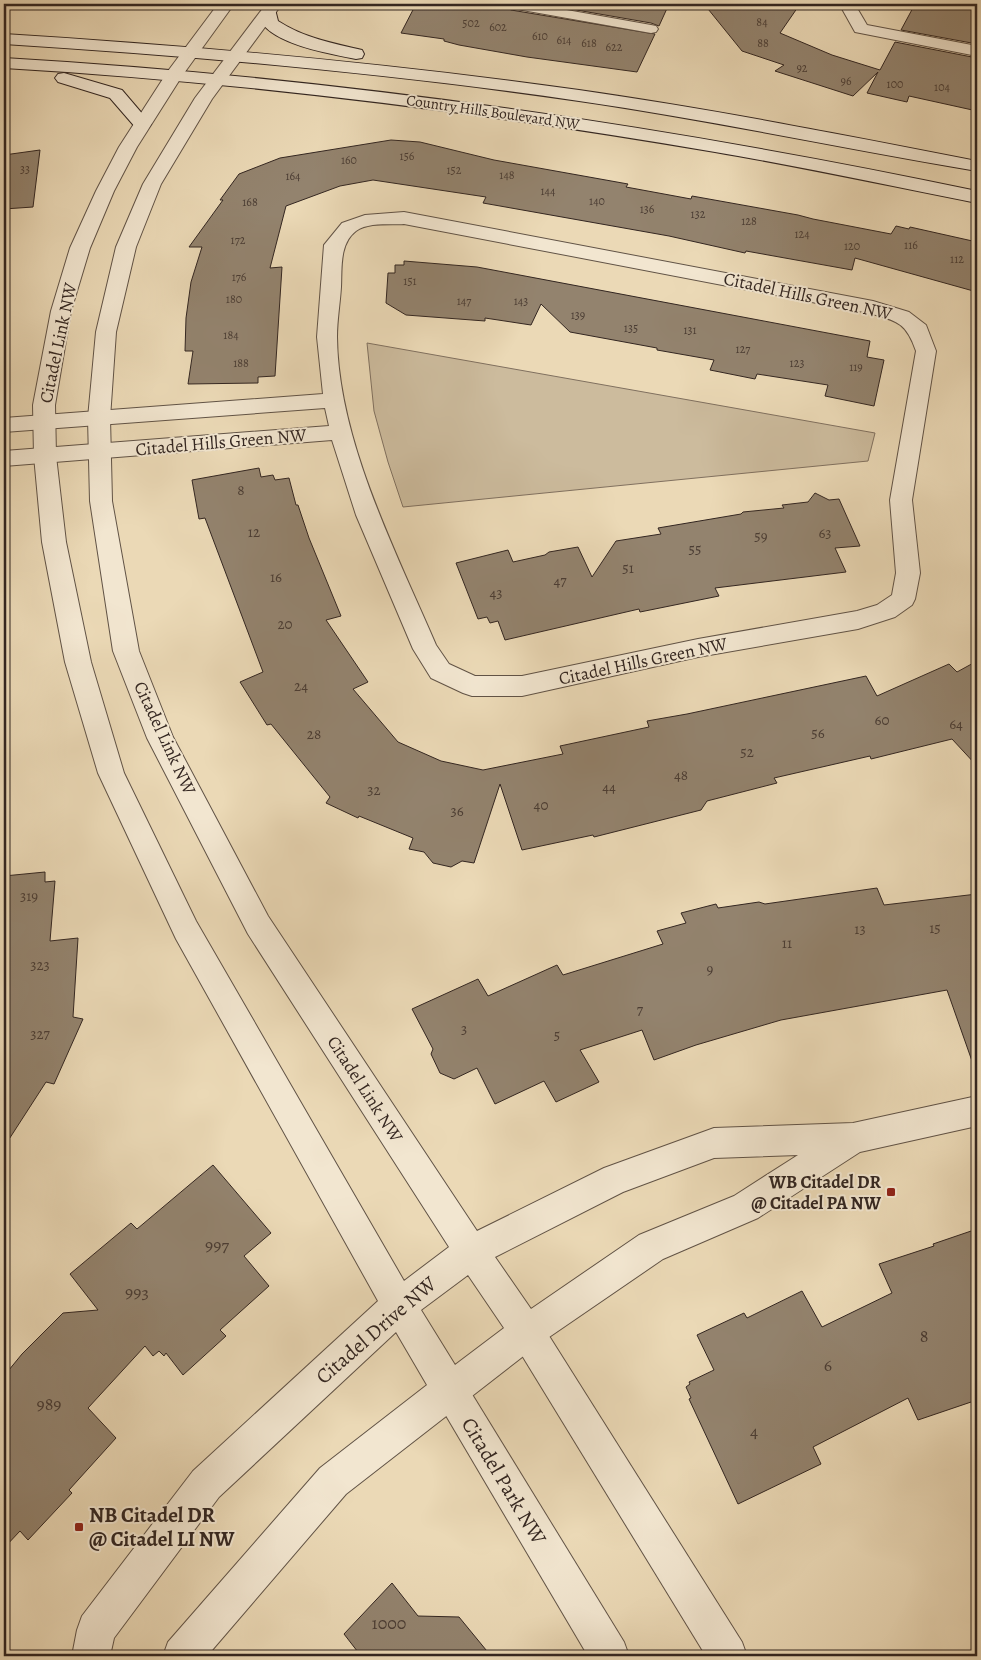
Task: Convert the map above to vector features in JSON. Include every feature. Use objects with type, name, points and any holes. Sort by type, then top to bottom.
[{"type":"street","name":"Citadel Link NW","points":[[226,4],[174,75],[142,124],[105,191],[80,248],[61,311],[44,404],[45,456],[54,542],[78,662],[111,773],[186,930],[399,1305]]},
{"type":"street","points":[[852,4],[849,8],[861,29],[977,51]]},
{"type":"street","name":"Citadel Link NW","points":[[271,8],[204,98],[172,148],[152,184],[126,247],[106,332],[98,418],[101,501],[126,651],[160,738],[258,924],[471,1252],[526,1332]]},
{"type":"street","points":[[271,8],[270,23],[284,34],[296,39],[360,55],[512,86]]},
{"type":"street","name":"Country Hills Boulevard NW","points":[[4,39],[191,52],[512,86],[661,108],[977,166]]},
{"type":"street","name":"Country Hills Boulevard NW","points":[[4,64],[174,75],[382,97],[631,132],[895,179],[977,197]]},
{"type":"street","points":[[4,64],[71,80],[116,94],[142,124]]},
{"type":"street","name":"Citadel Hills Green NW","points":[[404,218],[872,307],[902,316],[919,330],[926,351],[901,500],[908,573],[902,600],[886,611],[858,620],[698,648],[522,686],[472,686],[440,671],[425,649],[368,515],[341,432],[334,400],[327,338],[334,245],[349,227],[366,221],[404,218]]},
{"type":"street","name":"Citadel Hills Green NW","points":[[4,424],[334,400]]},
{"type":"street","name":"Citadel Hills Green NW","points":[[4,459],[341,432]]},
{"type":"street","name":"Citadel Drive NW","points":[[91,1656],[96,1630],[206,1484],[399,1305],[471,1252],[615,1179],[714,1143],[853,1138],[977,1111]]},
{"type":"street","name":"Citadel Drive NW","points":[[182,1656],[333,1481],[450,1390],[526,1332],[651,1247],[746,1207],[853,1138]]},
{"type":"street","name":"Citadel Park NW","points":[[399,1305],[610,1656]]},
{"type":"street","points":[[526,1332],[728,1656]]},
{"type":"lane","points":[[511,4],[651,29]]},
{"type":"shaded area","points":[[367,343],[875,433],[868,461],[403,507],[374,411]]},
{"type":"building","points":[[416,4],[502,4],[511,10],[655,34],[637,72],[527,57],[459,45],[444,41],[444,39],[401,33]]},
{"type":"building","points":[[542,4],[669,4],[659,26]]},
{"type":"building","points":[[704,4],[800,4],[780,33],[832,55],[880,70],[895,42],[977,58],[977,111],[909,96],[907,102],[867,93],[878,72],[853,96],[775,71],[784,65],[742,51]]},
{"type":"building","points":[[915,4],[977,4],[977,44],[901,30]]},
{"type":"building","points":[[391,140],[420,142],[494,160],[628,184],[626,187],[691,199],[692,196],[891,234],[896,226],[909,229],[910,227],[977,242],[977,292],[855,258],[852,270],[746,251],[745,253],[669,236],[483,203],[486,197],[373,180],[340,186],[286,206],[270,268],[282,267],[275,376],[258,377],[258,383],[188,384],[193,351],[185,351],[186,318],[191,282],[202,247],[189,247],[239,174],[280,158]]},
{"type":"building","points":[[40,150],[33,207],[4,209],[4,155]]},
{"type":"building","points":[[404,261],[477,267],[870,341],[867,357],[884,360],[874,406],[825,396],[828,385],[757,374],[755,379],[710,370],[714,360],[570,332],[541,304],[531,325],[485,318],[485,321],[406,315],[386,303],[388,273],[395,273],[395,265],[404,265]]},
{"type":"building","points":[[259,468],[261,477],[273,475],[275,480],[289,478],[296,505],[298,505],[309,538],[341,616],[326,620],[368,682],[353,689],[398,742],[441,761],[483,770],[563,754],[560,746],[649,727],[647,721],[866,676],[877,696],[949,664],[957,672],[977,661],[977,766],[952,739],[871,759],[870,756],[774,778],[777,783],[707,801],[701,810],[594,837],[593,835],[522,850],[500,784],[474,863],[462,861],[451,867],[433,863],[424,852],[409,849],[413,838],[359,816],[358,818],[326,803],[330,797],[271,724],[267,725],[240,682],[263,672],[205,518],[199,519],[192,480]]},
{"type":"building","points":[[815,493],[829,500],[839,499],[860,546],[835,548],[846,572],[715,588],[719,596],[640,612],[639,609],[505,640],[498,621],[490,623],[487,617],[478,619],[456,563],[508,550],[513,562],[545,555],[549,552],[578,547],[592,577],[616,541],[661,534],[658,528],[741,514],[743,512],[784,508],[782,505],[808,502]]},
{"type":"building","points":[[45,872],[45,882],[55,881],[50,941],[78,938],[73,1017],[83,1019],[54,1084],[46,1082],[4,1147],[4,876]]},
{"type":"building","points":[[877,888],[884,905],[977,894],[977,1060],[972,1061],[947,990],[781,1020],[696,1045],[654,1060],[642,1030],[580,1050],[599,1082],[556,1102],[544,1081],[495,1104],[477,1068],[454,1079],[440,1073],[431,1054],[433,1049],[412,1009],[478,979],[488,996],[557,965],[563,975],[663,944],[657,931],[686,923],[681,913],[716,904],[718,908],[759,902],[765,904]]},
{"type":"building","points":[[213,1165],[271,1233],[244,1256],[269,1286],[220,1330],[226,1336],[183,1375],[166,1353],[164,1356],[159,1351],[153,1356],[145,1346],[88,1408],[116,1438],[69,1490],[72,1493],[28,1540],[20,1531],[4,1548],[4,1376],[22,1354],[63,1313],[98,1310],[70,1274],[131,1223],[137,1229]]},
{"type":"building","points":[[977,1229],[977,1400],[918,1420],[908,1398],[813,1447],[821,1464],[738,1504],[689,1399],[691,1398],[686,1387],[690,1384],[689,1382],[714,1370],[697,1335],[744,1313],[747,1318],[802,1291],[822,1327],[892,1293],[879,1264],[934,1246],[933,1244]]},
{"type":"building","points":[[392,1583],[418,1616],[459,1617],[491,1656],[361,1656],[344,1634]]},
{"type":"place","name":"WB Citadel DR @ Citadel PA NW","points":[[891,1192]]},
{"type":"place","name":"NB Citadel DR @ Citadel LI NW","points":[[79,1527]]}]
